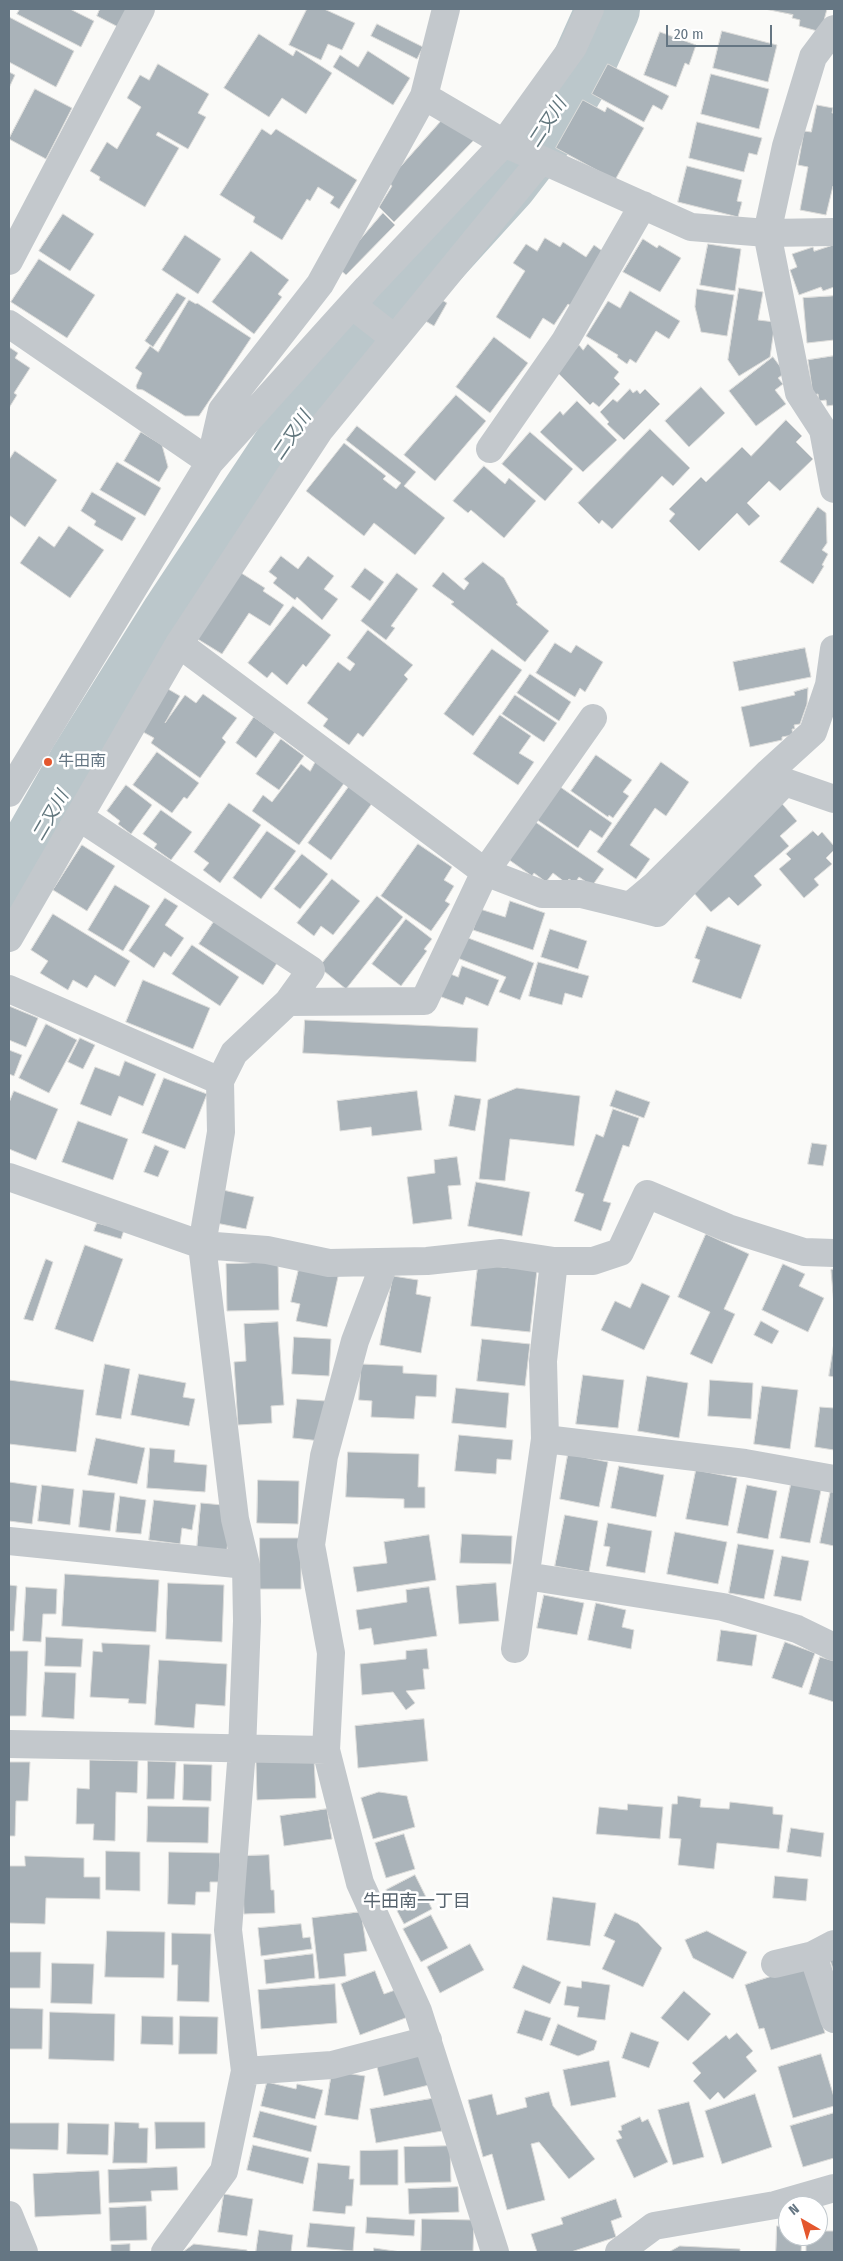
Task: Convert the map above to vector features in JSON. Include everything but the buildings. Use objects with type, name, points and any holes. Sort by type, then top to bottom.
[{"type":"street","points":[[9,261],[140,9]]},
{"type":"street","points":[[210,462],[222,410],[320,284],[424,96],[446,9]]},
{"type":"street","points":[[9,793],[210,462],[352,304],[504,143],[573,47],[590,9]]},
{"type":"street","points":[[834,29],[814,57],[811,66],[786,146],[767,233],[799,393],[828,430],[834,489]]},
{"type":"street","points":[[424,96],[504,143],[691,227],[767,233],[834,232]]},
{"type":"street","points":[[9,938],[179,644],[319,431],[541,160]]},
{"type":"street","points":[[490,449],[565,341],[643,205]]},
{"type":"street","points":[[352,304],[394,338]]},
{"type":"street","points":[[9,324],[210,462]]},
{"type":"street","points":[[179,644],[485,872],[542,894],[581,894],[657,913],[785,782],[834,799]]},
{"type":"street","points":[[630,906],[655,885],[769,772],[813,732],[829,685],[834,649]]},
{"type":"street","points":[[288,1002],[424,1001],[485,872],[593,718]]},
{"type":"street","points":[[78,817],[311,970],[288,1002],[234,1053],[220,1082],[221,1132],[202,1245],[235,1519],[246,1565],[247,1621],[242,1750],[228,1930],[245,2071],[224,2172],[165,2252]]},
{"type":"street","points":[[9,989],[220,1082]]},
{"type":"street","points":[[9,1177],[202,1245],[267,1250],[329,1263],[426,1261],[501,1253],[554,1261],[594,1261],[620,1252],[647,1194],[728,1228],[804,1252],[834,1253]]},
{"type":"street","points":[[514,1649],[545,1439],[543,1361],[554,1261]]},
{"type":"street","points":[[385,1262],[355,1341],[326,1446],[310,1545],[331,1653],[326,1750],[360,1882],[418,2011],[495,2252]]},
{"type":"street","points":[[545,1439],[745,1463],[834,1479]]},
{"type":"street","points":[[9,1541],[246,1565]]},
{"type":"street","points":[[526,1576],[723,1608],[797,1629],[834,1647]]},
{"type":"street","points":[[9,1744],[242,1750],[326,1750]]},
{"type":"street","points":[[775,1964],[823,1949],[834,2019]]},
{"type":"street","points":[[245,2071],[332,2065],[428,2040]]},
{"type":"street","points":[[619,2252],[654,2226],[775,2206],[834,2188]]},
{"type":"street","points":[[9,2215],[24,2252]]},
{"type":"waterway","name":"二又川","points":[[9,889],[80,764],[172,617],[319,395],[408,290],[506,182],[546,130],[577,78],[608,9]]},
{"type":"place","name":"牛田南","points":[[48,762]]},
{"type":"district","name":"牛田南一丁目","points":[[417,1902]]}]
